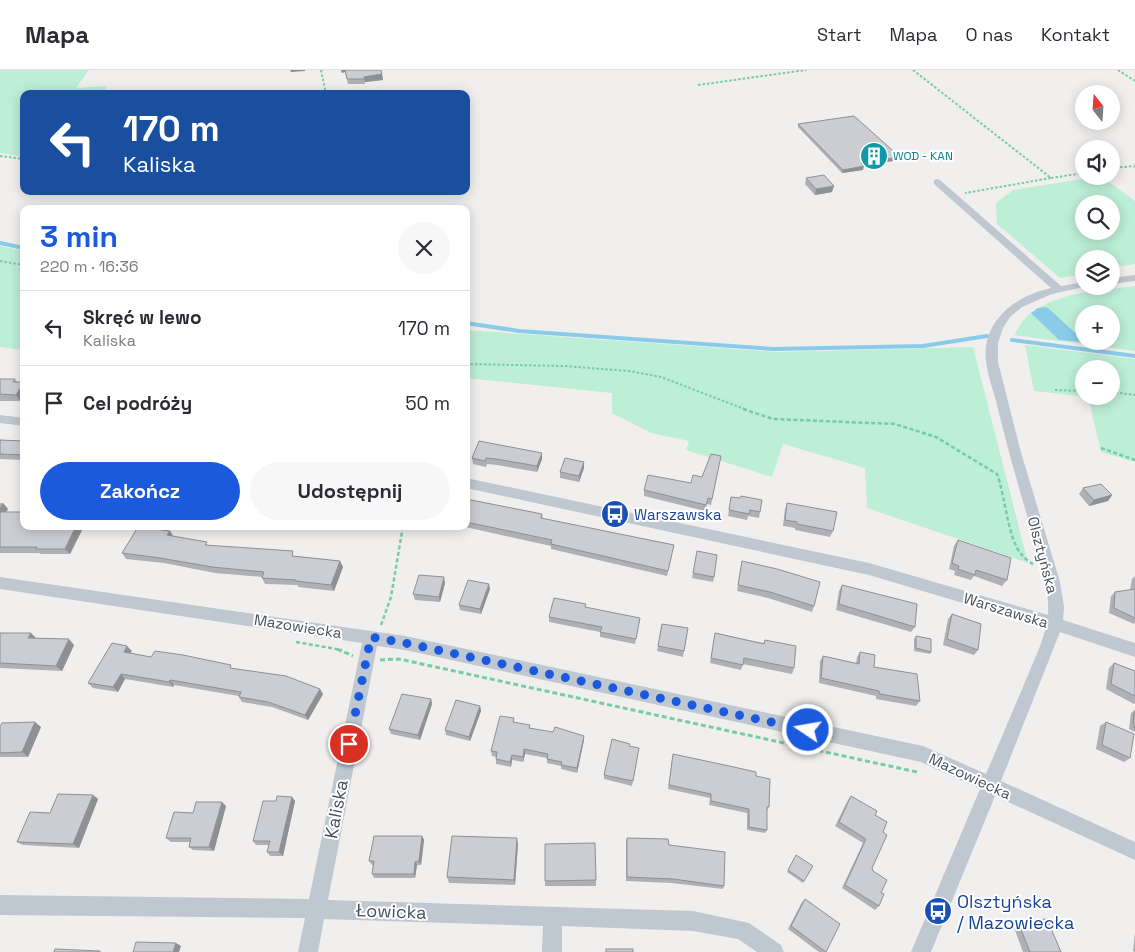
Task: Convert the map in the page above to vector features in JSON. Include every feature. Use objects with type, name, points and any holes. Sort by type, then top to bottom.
[{"type":"street","points":[[937,182],[1057,288]]},
{"type":"street","points":[[1120,280],[1135,278]]},
{"type":"street","name":"Olsztyńska","points":[[921,952],[1055,624],[1056,607],[1053,582],[1014,450],[991,351],[993,338],[1005,316],[1030,297],[1057,288],[1075,286]]},
{"type":"street","points":[[0,419],[20,422]]},
{"type":"street","name":"Warszawska","points":[[470,484],[870,569],[1108,640],[1135,650]]},
{"type":"street","name":"Mazowiecka","points":[[0,583],[405,643],[923,754],[1135,851]]},
{"type":"street","name":"Kaliska","points":[[308,952],[371,637]]},
{"type":"street","name":"Łowicka","points":[[0,905],[316,909],[693,921],[742,930],[774,952]]},
{"type":"street","points":[[552,916],[552,952]]},
{"type":"path","points":[[321,70],[325,90]]},
{"type":"path","points":[[698,85],[806,70]]},
{"type":"path","points":[[912,70],[1051,178]]},
{"type":"path","points":[[1118,70],[1135,80]]},
{"type":"path","points":[[0,156],[20,158]]},
{"type":"path","points":[[1120,167],[1135,166]]},
{"type":"path","points":[[952,195],[1075,174]]},
{"type":"path","points":[[0,261],[20,264]]},
{"type":"path","points":[[470,364],[564,366],[630,371],[661,377],[737,408],[773,420],[895,424],[929,434],[997,474],[1004,506],[1017,548],[1038,571]]},
{"type":"path","points":[[1055,390],[1075,391]]},
{"type":"path","points":[[1120,393],[1135,395]]},
{"type":"path","points":[[1101,448],[1135,460]]},
{"type":"path","points":[[371,637],[380,629],[391,597],[402,530]]},
{"type":"path","points":[[374,659],[399,659],[917,772]]},
{"type":"green space","points":[[0,70],[89,70],[76,88],[107,86],[106,90],[20,90],[20,156],[0,153]]},
{"type":"green space","points":[[1075,180],[1075,185],[1113,185],[1135,201],[1135,264],[1120,266],[1120,250],[1075,250],[1075,276],[1060,278],[997,224],[996,203],[1013,190]]},
{"type":"green space","points":[[0,246],[20,250],[20,350],[0,347]]},
{"type":"green space","points":[[1135,286],[1135,351],[1120,349],[1120,305],[1075,305],[1075,343],[1014,335],[1027,316],[1052,301],[1075,295],[1120,295],[1120,288]]},
{"type":"green space","points":[[470,330],[777,352],[973,347],[1028,563],[867,508],[865,468],[783,444],[772,477],[686,450],[689,441],[651,433],[612,413],[612,393],[470,378]]},
{"type":"green space","points":[[1025,345],[1135,359],[1135,462],[1101,452],[1090,405],[1120,405],[1120,360],[1075,360],[1075,396],[1034,391]]},
{"type":"water","points":[[1046,307],[1049,309],[1075,333],[1075,341],[1059,340],[1031,313],[1038,308]]},
{"type":"building","points":[[345,70],[381,70],[382,74],[364,77],[364,79],[347,79]]},
{"type":"building","points":[[854,116],[900,157],[861,163],[864,166],[843,170],[798,124]]},
{"type":"building","points":[[824,175],[834,186],[816,189],[806,178]]},
{"type":"building","points":[[0,379],[15,379],[13,382],[20,382],[20,388],[16,395],[0,394]]},
{"type":"building","points":[[0,440],[20,441],[20,455],[0,454]]},
{"type":"building","points":[[479,441],[542,453],[537,466],[486,458],[485,461],[472,458]]},
{"type":"building","points":[[711,454],[721,456],[712,499],[708,498],[706,505],[644,490],[648,475],[691,483],[693,475],[702,477]]},
{"type":"building","points":[[565,458],[584,462],[579,476],[560,472]]},
{"type":"building","points":[[1101,484],[1112,495],[1094,500],[1083,488]]},
{"type":"building","points":[[741,496],[762,500],[760,512],[750,510],[749,514],[729,510],[731,497],[740,498]]},
{"type":"building","points":[[470,500],[542,514],[541,518],[674,545],[668,571],[551,544],[552,540],[470,523]]},
{"type":"building","points":[[787,503],[837,512],[833,531],[785,520]]},
{"type":"building","points":[[0,512],[20,512],[20,530],[74,530],[65,549],[0,547]]},
{"type":"building","points":[[136,530],[162,530],[170,531],[167,535],[207,542],[205,545],[293,551],[292,556],[340,561],[331,585],[262,578],[264,572],[212,567],[122,553]]},
{"type":"building","points":[[958,540],[1011,558],[1007,580],[976,570],[975,575],[958,569],[959,566],[952,563]]},
{"type":"building","points":[[697,551],[717,555],[714,577],[693,573]]},
{"type":"building","points":[[742,561],[820,582],[814,606],[770,592],[738,585]]},
{"type":"building","points":[[419,575],[444,577],[439,597],[413,594]]},
{"type":"building","points":[[468,580],[489,584],[480,609],[459,605]]},
{"type":"building","points":[[842,585],[917,604],[915,627],[839,604]]},
{"type":"building","points":[[1135,589],[1135,618],[1114,608],[1115,592]]},
{"type":"building","points":[[554,598],[586,604],[585,607],[640,618],[636,639],[600,632],[602,627],[549,617]]},
{"type":"building","points":[[952,614],[981,624],[978,650],[947,639]]},
{"type":"building","points":[[662,624],[688,628],[684,651],[658,646]]},
{"type":"building","points":[[0,633],[31,633],[28,638],[69,639],[56,666],[0,663]]},
{"type":"building","points":[[715,633],[764,644],[765,640],[796,646],[794,668],[744,658],[743,665],[711,658]]},
{"type":"building","points":[[916,636],[931,639],[931,652],[916,648]]},
{"type":"building","points":[[112,643],[127,646],[124,652],[151,657],[155,651],[183,655],[231,665],[230,668],[286,676],[320,689],[305,715],[268,702],[239,697],[241,692],[170,680],[169,682],[121,674],[113,687],[88,683]]},
{"type":"building","points":[[860,652],[875,655],[874,667],[917,674],[920,701],[880,694],[879,691],[821,678],[823,656],[859,664]]},
{"type":"building","points":[[1114,663],[1135,671],[1135,696],[1111,684]]},
{"type":"building","points":[[402,694],[431,699],[418,735],[389,729]]},
{"type":"building","points":[[456,700],[480,706],[469,737],[445,730]]},
{"type":"building","points":[[1135,711],[1135,728],[1133,727]]},
{"type":"building","points":[[500,716],[514,718],[513,722],[530,725],[529,728],[553,732],[555,727],[584,736],[577,768],[561,765],[562,762],[547,759],[548,754],[524,749],[523,757],[512,755],[510,762],[496,759],[497,752],[491,751]]},
{"type":"building","points":[[35,722],[22,752],[0,753],[0,727],[2,723]]},
{"type":"building","points":[[1106,722],[1134,734],[1130,758],[1102,745]]},
{"type":"building","points":[[612,739],[639,748],[633,781],[604,775]]},
{"type":"building","points":[[673,754],[756,772],[756,776],[770,779],[767,830],[749,827],[749,809],[711,801],[711,794],[669,785]]},
{"type":"building","points":[[58,794],[93,795],[73,844],[17,842],[30,812],[50,813]]},
{"type":"building","points":[[277,796],[292,797],[279,852],[267,852],[270,841],[253,841],[263,801],[276,801]]},
{"type":"building","points":[[851,796],[877,811],[875,815],[887,822],[883,832],[887,835],[872,868],[873,871],[887,880],[881,893],[884,894],[879,906],[845,885],[866,839],[839,822]]},
{"type":"building","points":[[196,802],[222,802],[209,847],[189,847],[191,838],[166,838],[174,812],[193,813]]},
{"type":"building","points":[[374,836],[422,836],[419,861],[415,862],[414,874],[372,874],[374,861],[369,861]]},
{"type":"building","points":[[452,836],[517,838],[514,880],[447,877]]},
{"type":"building","points":[[627,838],[668,839],[669,845],[725,852],[724,886],[673,879],[627,877]]},
{"type":"building","points":[[595,843],[596,880],[545,881],[545,844]]},
{"type":"building","points":[[796,855],[813,866],[804,881],[788,870]]},
{"type":"building","points":[[805,899],[840,924],[826,952],[791,926]]},
{"type":"building","points":[[1047,919],[1061,952],[1030,952],[1018,922]]},
{"type":"building","points":[[136,942],[176,943],[173,952],[133,952]]},
{"type":"building","points":[[55,949],[100,951],[100,952],[54,952]]},
{"type":"building","points":[[606,949],[633,949],[633,952],[606,952]]},
{"type":"waterway","points":[[0,243],[20,247]]},
{"type":"waterway","points":[[470,324],[519,331],[774,349],[923,346],[987,336]]},
{"type":"waterway","points":[[1012,340],[1135,356]]},
{"type":"place","name":"WOD - KAN","points":[[874,156]]},
{"type":"place","name":"Warszawska","points":[[615,514]]},
{"type":"place","name":"Olsztyńska / Mazowiecka","points":[[938,911]]},
{"type":"route","points":[[349,744],[371,637],[808,730]]}]
